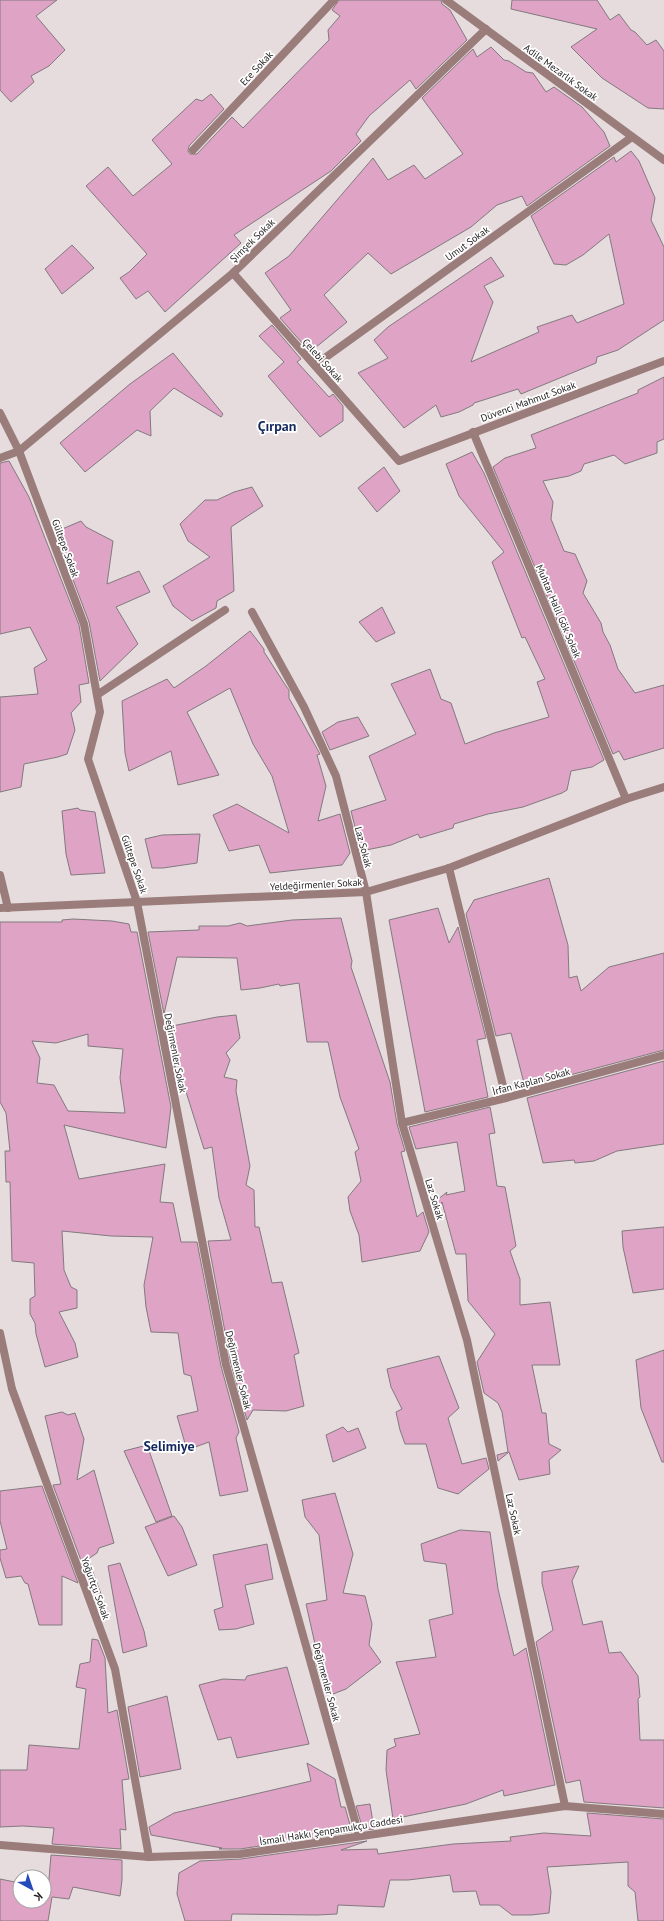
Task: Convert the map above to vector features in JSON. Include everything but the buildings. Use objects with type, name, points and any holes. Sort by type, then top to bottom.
[{"type":"street","name":"Ece Sokak","points":[[193,150],[334,0]]},
{"type":"street","name":"Adile Mezarlık Sokak","points":[[446,0],[664,160]]},
{"type":"street","name":"Şimşek Sokak","points":[[0,458],[19,451],[233,273],[486,29]]},
{"type":"street","name":"Umut Sokak","points":[[314,365],[632,137]]},
{"type":"street","name":"Çelebi Sokak","points":[[233,273],[399,461]]},
{"type":"street","name":"Düvenci Mahmut Sokak","points":[[399,461],[664,360]]},
{"type":"street","name":"Gültepe Sokak","points":[[0,413],[19,451],[84,624],[100,712],[88,759],[137,902]]},
{"type":"street","name":"Muhtar Halil Gök Sokak","points":[[473,432],[626,799]]},
{"type":"street","points":[[97,695],[225,610]]},
{"type":"street","name":"Laz Sokak","points":[[252,612],[304,706],[336,776],[366,892],[402,1123],[467,1340],[565,1806]]},
{"type":"street","name":"Yeldeğirmenler Sokak","points":[[4,908],[366,892],[449,868],[626,799],[664,787]]},
{"type":"street","points":[[449,868],[506,1098]]},
{"type":"street","points":[[0,875],[4,908]]},
{"type":"street","name":"Değirmenler Sokak","points":[[137,902],[226,1365],[359,1835]]},
{"type":"street","name":"İrfan Kaplan Sokak","points":[[402,1123],[506,1098],[664,1055]]},
{"type":"street","name":"Yoğurtçu Sokak","points":[[0,1332],[12,1389],[115,1669],[149,1857]]},
{"type":"street","name":"İsmail Hakkı Şenpamukçu Caddesi","points":[[0,1845],[149,1857],[240,1854],[359,1835],[565,1806],[664,1814]]},
{"type":"district","name":"Çırpan","points":[[277,426]]},
{"type":"district","name":"Selimiye","points":[[169,1446]]}]
